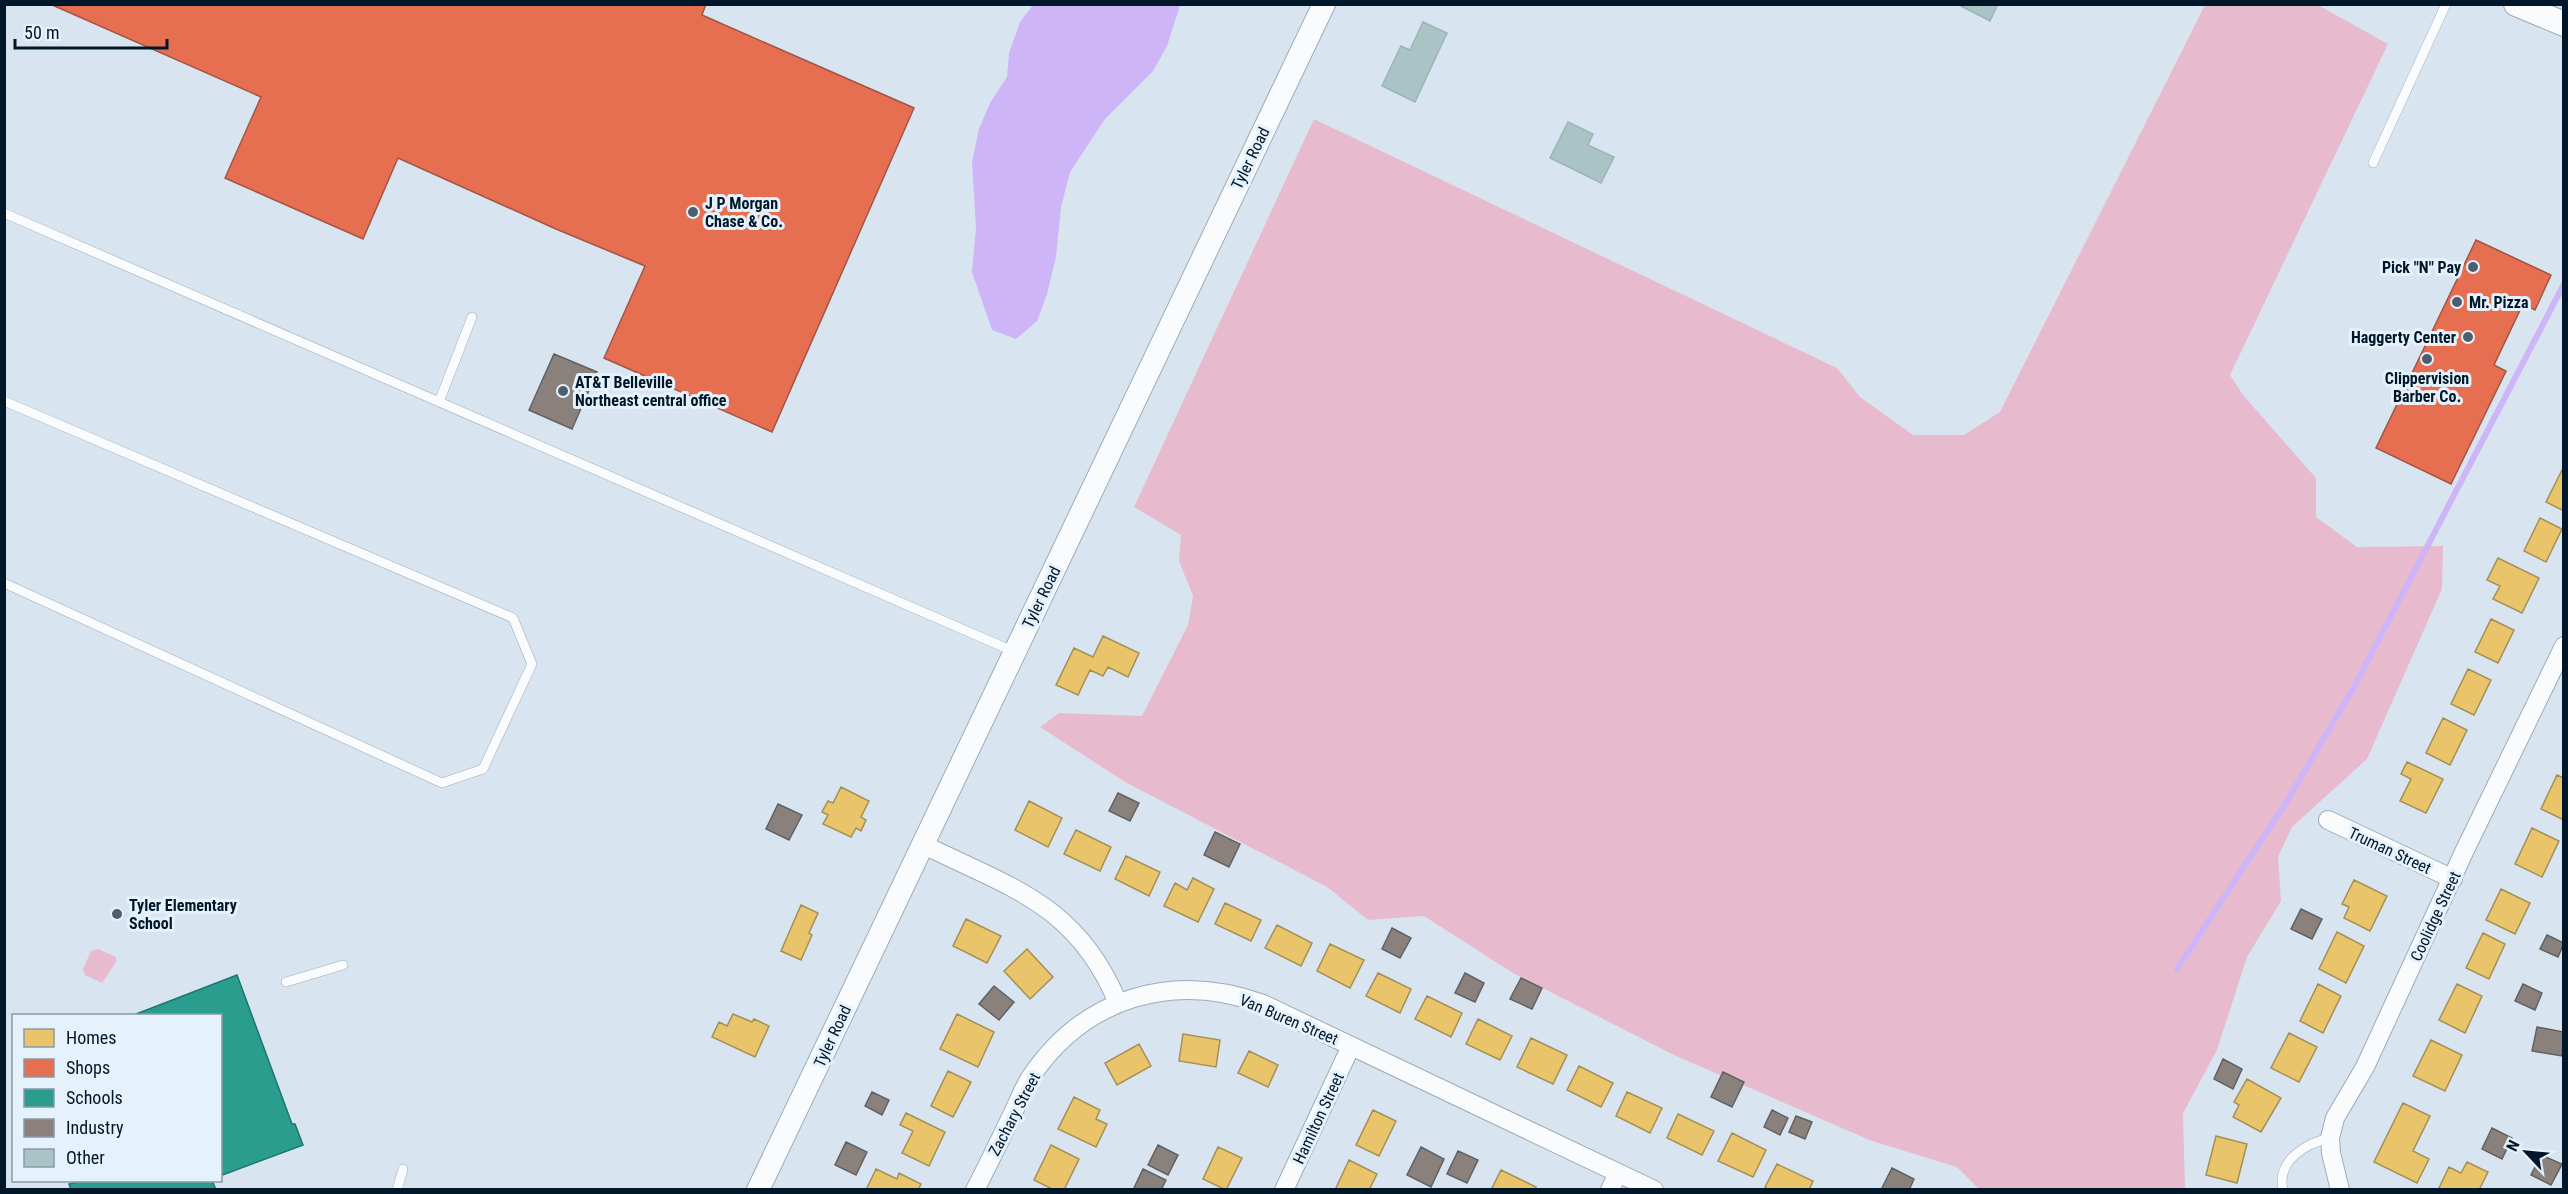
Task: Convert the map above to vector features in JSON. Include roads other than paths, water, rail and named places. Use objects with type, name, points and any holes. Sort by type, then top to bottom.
[{"type":"main road","points":[[2516,4],[2564,24]]},
{"type":"street","name":"Tyler Road","points":[[758,1190],[1324,4]]},
{"type":"street","name":"Coolidge Street","points":[[2340,1190],[2330,1138],[2335,1118],[2365,1067],[2564,646]]},
{"type":"street","name":"Truman Street","points":[[2328,820],[2453,879]]},
{"type":"street","points":[[922,844],[1035,899],[1057,915],[1077,933],[1094,954],[1108,978],[1118,1003]]},
{"type":"street","name":"Van Buren Street","points":[[1118,1003],[1141,995],[1168,990],[1196,989],[1223,992],[1263,1004],[1654,1190]]},
{"type":"street","name":"Zachary Street","points":[[975,1190],[1029,1080],[1042,1062],[1069,1034],[1103,1010],[1118,1003]]},
{"type":"street","name":"Hamilton Street","points":[[1284,1190],[1351,1046]]},
{"type":"street","points":[[1610,1190],[1618,1173]]},
{"type":"lane","points":[[2373,163],[2446,4]]},
{"type":"lane","points":[[4,213],[1015,652]]},
{"type":"lane","points":[[439,402],[472,317]]},
{"type":"lane","points":[[4,401],[513,618],[532,664],[483,770],[442,783],[4,583]]},
{"type":"lane","points":[[286,982],[343,966]]},
{"type":"lane","points":[[2283,1190],[2282,1174],[2288,1161],[2314,1141],[2330,1138]]},
{"type":"lane","points":[[397,1190],[404,1169]]},
{"type":"waterway","points":[[2177,969],[2287,801],[2354,687],[2564,284]]},
{"type":"place","name":"J P Morgan Chase & Co.","points":[[693,212]]},
{"type":"place","name":"Pick \"N\" Pay","points":[[2473,267]]},
{"type":"place","name":"Mr. Pizza","points":[[2457,302]]},
{"type":"place","name":"Haggerty Center","points":[[2468,337]]},
{"type":"place","name":"Clippervision Barber Co.","points":[[2427,359]]},
{"type":"place","name":"AT&T Belleville Northeast central office","points":[[563,391]]},
{"type":"place","name":"Tyler Elementary School","points":[[117,914]]}]
